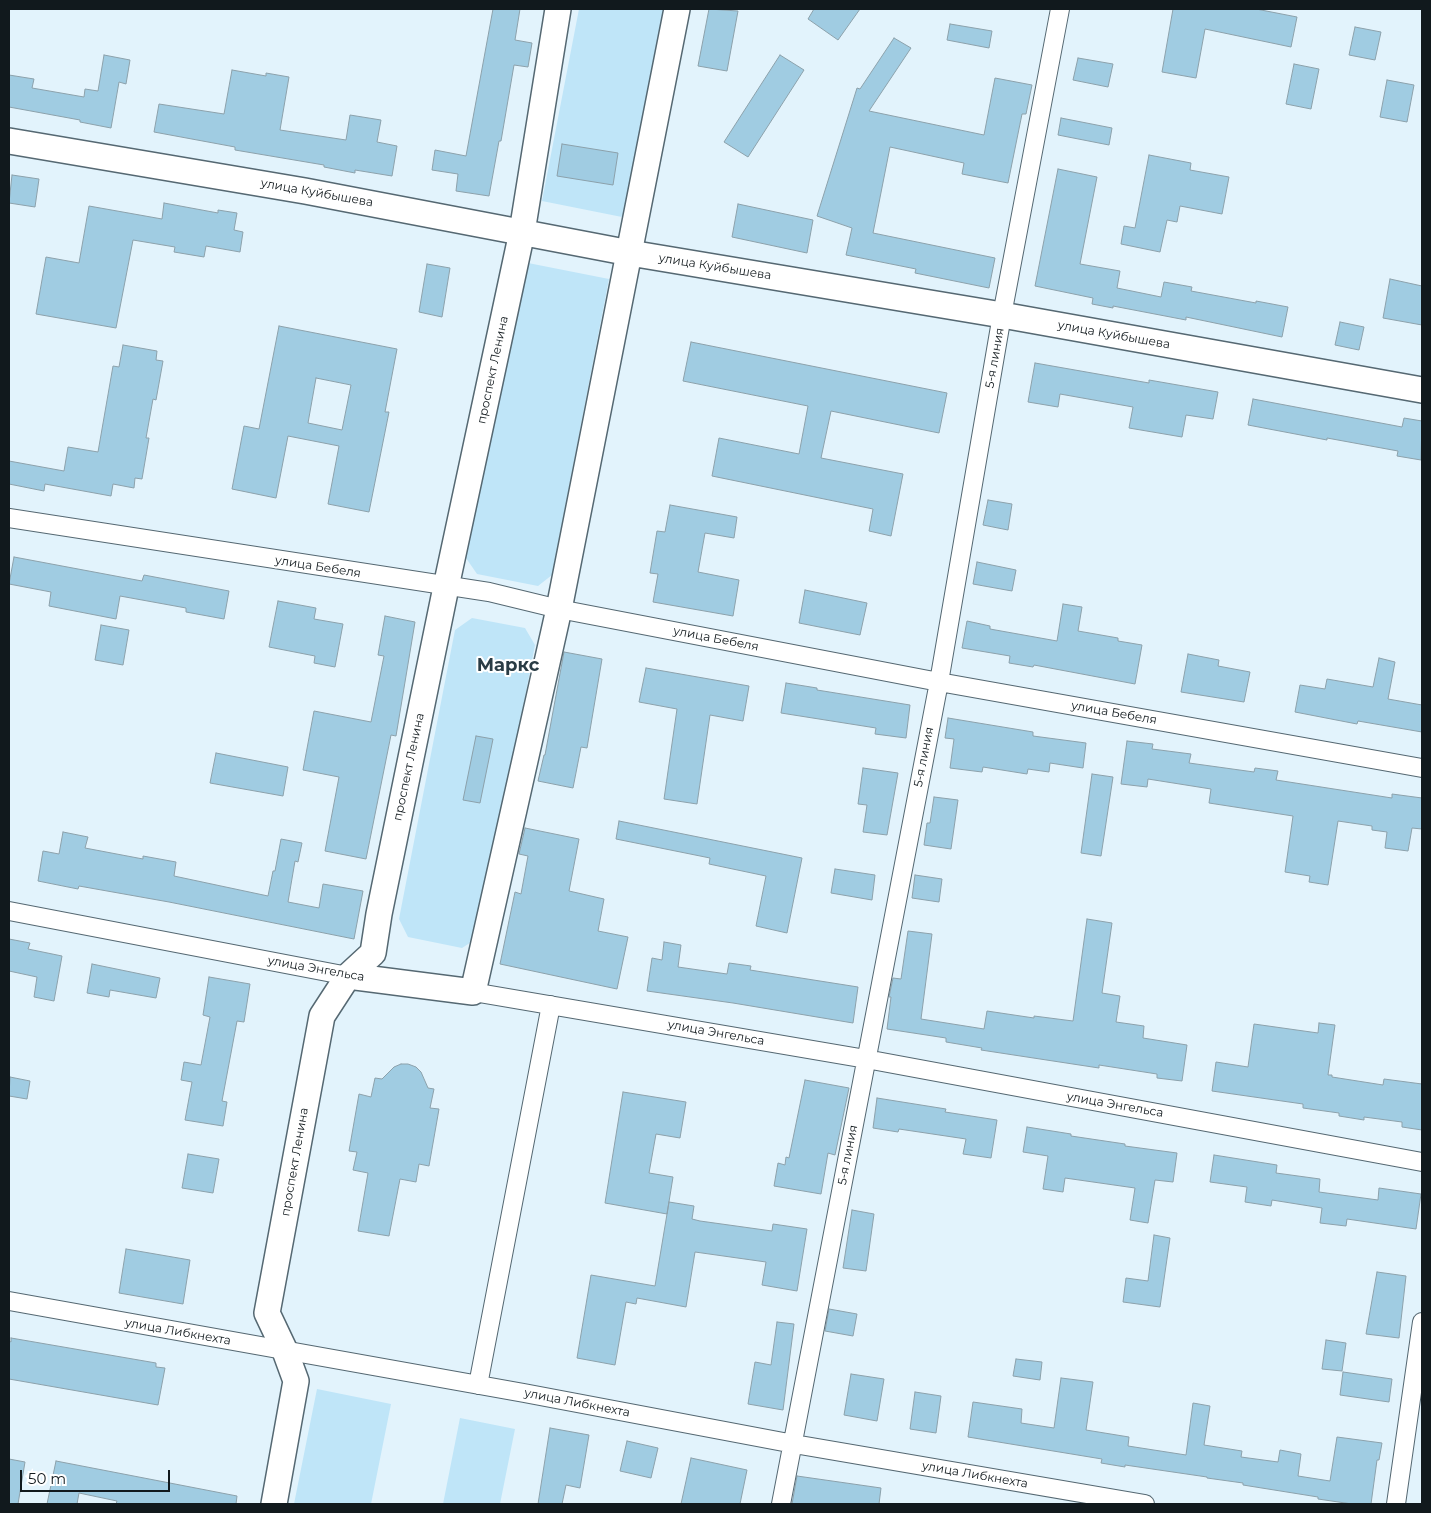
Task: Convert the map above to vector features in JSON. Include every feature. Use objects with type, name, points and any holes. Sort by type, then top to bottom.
[{"type":"street","name":"проспект Ленина","points":[[274,1504],[296,1381],[285,1351],[267,1313],[322,1016],[348,976],[373,953],[381,905],[446,587],[522,232],[558,9]]},
{"type":"street","points":[[473,992],[559,610],[677,9]]},
{"type":"street","name":"5-я линия","points":[[782,1504],[939,682],[1002,315],[1060,9]]},
{"type":"street","name":"улица Куйбышева","points":[[9,141],[305,191],[630,253],[1002,315],[1422,390]]},
{"type":"street","name":"улица Бебеля","points":[[9,518],[446,587],[489,592],[559,610],[939,682],[1422,768]]},
{"type":"street","name":"улица Энгельса","points":[[9,911],[348,976],[473,992],[866,1059],[1422,1162]]},
{"type":"street","points":[[478,1385],[551,1006]]},
{"type":"street","name":"улица Либкнехта","points":[[9,1301],[322,1356],[794,1444],[1145,1504]]},
{"type":"street","points":[[1396,1504],[1422,1322]]},
{"type":"shaded area","points":[[579,9],[667,9],[627,218],[542,201]]},
{"type":"shaded area","points":[[523,262],[609,279],[552,575],[538,586],[477,574],[466,558]]},
{"type":"shaded area","points":[[472,618],[525,628],[535,645],[479,937],[462,948],[408,937],[399,919],[455,630]]},
{"type":"shaded area","points":[[317,1389],[391,1404],[371,1504],[294,1504]]},
{"type":"shaded area","points":[[460,1418],[515,1429],[500,1504],[443,1504]]},
{"type":"building","points":[[493,9],[520,9],[515,40],[532,43],[528,67],[514,65],[489,196],[456,191],[458,174],[432,170],[435,150],[466,156]]},
{"type":"building","points":[[709,9],[738,11],[727,71],[698,66]]},
{"type":"building","points":[[814,9],[860,9],[838,40],[808,19]]},
{"type":"building","points":[[1173,9],[1256,9],[1297,17],[1291,47],[1205,29],[1196,78],[1162,72]]},
{"type":"building","points":[[950,24],[992,31],[989,48],[947,40]]},
{"type":"building","points":[[1355,27],[1381,32],[1375,60],[1349,55]]},
{"type":"building","points":[[894,38],[911,48],[869,111],[984,135],[995,78],[1032,85],[1026,114],[1022,114],[1008,183],[962,174],[964,163],[890,147],[873,233],[995,258],[989,288],[915,273],[916,269],[846,255],[852,228],[817,216],[857,88],[860,89]]},
{"type":"building","points":[[104,55],[130,60],[126,84],[119,82],[111,128],[80,122],[80,120],[9,107],[9,75],[34,79],[32,88],[84,97],[85,89],[98,91]]},
{"type":"building","points":[[780,55],[804,70],[748,157],[724,142]]},
{"type":"building","points":[[1078,58],[1113,64],[1108,87],[1073,80]]},
{"type":"building","points":[[1294,64],[1319,69],[1311,109],[1286,104]]},
{"type":"building","points":[[232,70],[266,76],[266,73],[289,77],[280,130],[346,140],[350,115],[381,120],[377,142],[397,146],[392,176],[355,170],[355,173],[324,167],[324,165],[235,150],[235,147],[154,132],[159,104],[224,114]]},
{"type":"building","points":[[1387,80],[1414,85],[1407,122],[1380,117]]},
{"type":"building","points":[[1061,118],[1112,128],[1109,145],[1058,135]]},
{"type":"building","points":[[562,144],[618,153],[613,185],[557,176]]},
{"type":"building","points":[[1149,155],[1191,163],[1190,170],[1229,177],[1222,214],[1180,206],[1177,222],[1167,220],[1160,252],[1121,244],[1124,226],[1135,228]]},
{"type":"building","points":[[1058,169],[1097,177],[1080,264],[1120,271],[1117,288],[1161,297],[1164,282],[1192,287],[1191,291],[1288,307],[1282,337],[1186,317],[1186,320],[1113,306],[1113,308],[1092,304],[1093,298],[1035,286]]},
{"type":"building","points":[[12,175],[39,179],[35,207],[9,203]]},
{"type":"building","points":[[164,203],[218,213],[218,210],[237,213],[234,230],[243,232],[240,252],[206,246],[204,257],[174,252],[175,247],[133,240],[116,328],[36,314],[46,257],[79,263],[89,206],[162,219]]},
{"type":"building","points":[[738,204],[813,220],[807,253],[732,237]]},
{"type":"building","points":[[427,264],[450,268],[442,317],[419,312]]},
{"type":"building","points":[[1390,279],[1422,286],[1422,325],[1383,318]]},
{"type":"building","points":[[1340,322],[1364,327],[1359,350],[1335,345]]},
{"type":"building","points":[[279,326],[397,349],[385,412],[389,412],[369,512],[328,504],[339,446],[288,436],[276,498],[232,489],[244,426],[259,429]],"holes":[[[316,378],[351,385],[342,430],[308,423]]]},
{"type":"building","points":[[691,342],[947,393],[939,433],[831,411],[821,458],[903,474],[891,536],[869,531],[873,509],[712,476],[719,438],[799,454],[808,406],[683,381]]},
{"type":"building","points":[[123,345],[157,351],[156,360],[163,361],[156,400],[153,399],[146,438],[149,438],[142,479],[135,478],[134,488],[113,484],[111,496],[45,484],[44,491],[9,484],[9,461],[64,471],[68,447],[98,452],[113,366],[119,367]]},
{"type":"building","points":[[1035,363],[1149,383],[1149,380],[1218,392],[1213,419],[1186,415],[1182,437],[1129,428],[1133,407],[1060,394],[1058,407],[1028,402]]},
{"type":"building","points":[[1253,399],[1402,427],[1404,418],[1422,421],[1421,460],[1397,456],[1398,451],[1248,425]]},
{"type":"building","points":[[988,500],[1012,504],[1008,530],[983,525]]},
{"type":"building","points":[[670,505],[737,517],[734,538],[705,533],[698,572],[739,580],[733,616],[653,602],[658,574],[650,573],[657,531],[665,532]]},
{"type":"building","points":[[14,557],[142,581],[144,575],[229,591],[224,619],[186,612],[186,608],[120,596],[116,619],[49,606],[51,592],[9,584]]},
{"type":"building","points":[[977,562],[1016,570],[1012,591],[973,584]]},
{"type":"building","points":[[805,590],[867,603],[860,635],[799,623]]},
{"type":"building","points":[[278,601],[316,608],[314,619],[343,624],[335,667],[314,663],[315,656],[269,647]]},
{"type":"building","points":[[1063,604],[1082,607],[1078,631],[1118,638],[1118,641],[1142,645],[1135,684],[1034,665],[1033,667],[1009,663],[1010,656],[962,648],[967,621],[990,626],[990,629],[1057,641]]},
{"type":"building","points":[[385,616],[415,622],[396,736],[391,735],[366,859],[325,851],[339,777],[303,770],[314,711],[371,722],[384,656],[378,655]]},
{"type":"building","points":[[101,625],[129,630],[123,665],[95,660]]},
{"type":"building","points":[[564,652],[602,659],[587,748],[581,747],[573,788],[538,781],[545,755]]},
{"type":"building","points":[[1188,654],[1219,660],[1218,666],[1250,672],[1244,702],[1181,692]]},
{"type":"building","points":[[1379,658],[1395,662],[1388,699],[1422,705],[1422,732],[1358,721],[1357,724],[1295,712],[1300,685],[1325,689],[1327,679],[1373,687]]},
{"type":"building","points":[[646,668],[749,686],[743,721],[710,715],[697,804],[664,799],[677,709],[639,702]]},
{"type":"building","points":[[786,683],[910,705],[906,738],[875,734],[876,728],[781,713]]},
{"type":"building","points":[[948,718],[1033,732],[1033,736],[1086,743],[1083,768],[1050,763],[1049,772],[1028,769],[1027,774],[983,767],[982,772],[950,768],[954,739],[945,738]]},
{"type":"building","points":[[476,736],[493,739],[480,803],[463,800]]},
{"type":"building","points":[[1127,741],[1153,744],[1152,749],[1191,754],[1189,763],[1254,772],[1255,768],[1278,771],[1276,780],[1392,798],[1392,794],[1422,798],[1422,829],[1412,828],[1408,851],[1385,848],[1387,832],[1372,830],[1372,826],[1338,821],[1328,885],[1309,882],[1310,876],[1285,872],[1293,816],[1209,803],[1211,789],[1148,779],[1147,787],[1121,784]]},
{"type":"building","points":[[216,753],[288,767],[283,796],[210,783]]},
{"type":"building","points":[[863,768],[898,773],[887,835],[863,832],[867,805],[858,804]]},
{"type":"building","points":[[1092,774],[1113,777],[1101,856],[1081,853]]},
{"type":"building","points":[[934,797],[958,800],[951,849],[924,845],[927,823],[930,823]]},
{"type":"building","points":[[619,821],[802,858],[787,933],[756,926],[766,876],[709,864],[710,858],[616,839]]},
{"type":"building","points":[[525,828],[579,839],[569,891],[604,899],[598,931],[628,937],[617,989],[500,964],[515,892],[521,894],[528,856],[519,854]]},
{"type":"building","points":[[63,832],[88,837],[85,848],[143,859],[143,856],[176,862],[174,876],[268,896],[281,839],[302,843],[298,862],[295,861],[288,902],[319,908],[323,884],[363,891],[354,939],[169,902],[79,886],[78,889],[38,881],[43,851],[59,854]]},
{"type":"building","points":[[835,869],[875,875],[872,900],[831,893]]},
{"type":"building","points":[[915,875],[942,879],[939,902],[912,898]]},
{"type":"building","points":[[1087,919],[1112,923],[1102,993],[1120,996],[1116,1022],[1144,1026],[1143,1038],[1187,1045],[1182,1081],[1157,1078],[1157,1074],[1099,1065],[1099,1068],[981,1050],[982,1048],[946,1042],[946,1038],[887,1029],[891,997],[889,997],[893,978],[901,979],[908,931],[932,934],[921,1019],[984,1029],[987,1011],[1034,1018],[1034,1016],[1073,1021]]},
{"type":"building","points":[[9,939],[30,943],[28,949],[62,956],[54,1001],[34,997],[37,977],[9,971]]},
{"type":"building","points":[[664,942],[681,945],[678,967],[727,974],[729,963],[751,966],[750,970],[858,987],[853,1023],[647,991],[652,958],[662,960]]},
{"type":"building","points":[[92,964],[160,978],[156,998],[110,990],[109,997],[87,993]]},
{"type":"building","points":[[209,977],[250,984],[244,1022],[237,1021],[222,1101],[227,1102],[223,1126],[185,1120],[192,1082],[181,1080],[184,1062],[201,1065],[210,1017],[203,1015]]},
{"type":"building","points":[[1319,1023],[1335,1025],[1328,1075],[1383,1085],[1384,1079],[1422,1084],[1422,1130],[1402,1127],[1402,1122],[1364,1117],[1364,1120],[1339,1116],[1339,1113],[1303,1108],[1303,1104],[1212,1091],[1216,1062],[1248,1067],[1254,1024],[1318,1033]]},
{"type":"building","points":[[401,1064],[416,1067],[421,1072],[428,1088],[434,1089],[430,1108],[439,1109],[429,1166],[419,1164],[416,1182],[400,1179],[389,1236],[358,1231],[368,1173],[353,1170],[357,1152],[349,1151],[359,1094],[371,1097],[375,1078],[382,1079],[394,1067]]},
{"type":"building","points":[[10,1077],[30,1081],[27,1099],[9,1096]]},
{"type":"building","points":[[805,1080],[849,1088],[835,1155],[828,1153],[821,1194],[774,1186],[778,1163],[785,1165],[786,1157],[789,1158]]},
{"type":"building","points":[[623,1092],[686,1102],[680,1138],[656,1134],[649,1173],[673,1177],[667,1214],[605,1203]]},
{"type":"building","points":[[877,1098],[946,1109],[945,1112],[997,1120],[991,1158],[963,1154],[966,1139],[899,1129],[898,1132],[873,1128]]},
{"type":"building","points":[[1027,1127],[1125,1144],[1125,1146],[1177,1153],[1173,1182],[1155,1180],[1148,1223],[1130,1220],[1135,1188],[1065,1178],[1063,1192],[1043,1189],[1048,1156],[1023,1152]]},
{"type":"building","points":[[188,1154],[219,1159],[213,1193],[182,1188]]},
{"type":"building","points":[[1214,1155],[1277,1165],[1276,1173],[1320,1179],[1319,1192],[1378,1200],[1379,1188],[1421,1194],[1416,1229],[1347,1219],[1346,1226],[1320,1223],[1322,1208],[1272,1200],[1271,1206],[1245,1202],[1247,1187],[1210,1182]]},
{"type":"building","points":[[669,1202],[694,1206],[692,1219],[700,1221],[772,1231],[773,1224],[807,1229],[797,1291],[762,1285],[766,1262],[695,1252],[686,1307],[637,1298],[636,1304],[626,1302],[615,1365],[577,1358],[591,1275],[655,1286]]},
{"type":"building","points":[[852,1210],[874,1214],[866,1271],[843,1268]]},
{"type":"building","points":[[1154,1235],[1170,1238],[1160,1307],[1123,1302],[1126,1278],[1148,1281]]},
{"type":"building","points":[[126,1249],[190,1260],[183,1304],[119,1293]]},
{"type":"building","points":[[1377,1272],[1406,1276],[1399,1338],[1366,1334]]},
{"type":"building","points":[[829,1309],[857,1314],[853,1336],[825,1331]]},
{"type":"building","points":[[777,1322],[794,1324],[783,1410],[748,1404],[755,1362],[771,1365]]},
{"type":"building","points":[[11,1338],[156,1363],[156,1367],[165,1368],[158,1405],[9,1379],[9,1341],[11,1342]]},
{"type":"building","points":[[1326,1340],[1346,1343],[1342,1371],[1322,1369]]},
{"type":"building","points":[[1016,1359],[1042,1362],[1040,1380],[1013,1376]]},
{"type":"building","points":[[1343,1372],[1392,1379],[1389,1402],[1340,1395]]},
{"type":"building","points":[[851,1374],[884,1379],[877,1421],[844,1415]]},
{"type":"building","points":[[1061,1378],[1093,1382],[1086,1430],[1129,1437],[1128,1446],[1186,1455],[1193,1403],[1210,1406],[1204,1445],[1242,1451],[1241,1457],[1278,1462],[1280,1450],[1301,1454],[1298,1476],[1330,1481],[1337,1437],[1382,1443],[1379,1460],[1377,1460],[1371,1504],[1352,1504],[1318,1499],[1318,1497],[1207,1477],[1125,1465],[1125,1467],[1101,1463],[1102,1459],[968,1437],[973,1402],[1022,1409],[1021,1423],[1054,1428]]},
{"type":"building","points":[[915,1392],[941,1396],[936,1433],[910,1429]]},
{"type":"building","points":[[550,1428],[589,1435],[580,1488],[566,1485],[562,1504],[538,1504]]},
{"type":"building","points":[[627,1441],[658,1448],[651,1478],[620,1471]]},
{"type":"building","points":[[691,1458],[747,1470],[740,1504],[681,1504]]},
{"type":"building","points":[[9,1459],[25,1462],[18,1504],[9,1504]]},
{"type":"building","points":[[56,1461],[237,1496],[236,1504],[116,1504],[117,1501],[79,1493],[77,1504],[47,1504]]},
{"type":"building","points":[[797,1476],[881,1488],[879,1504],[792,1504]]},
{"type":"district","name":"Маркс","points":[[508,666]]}]
